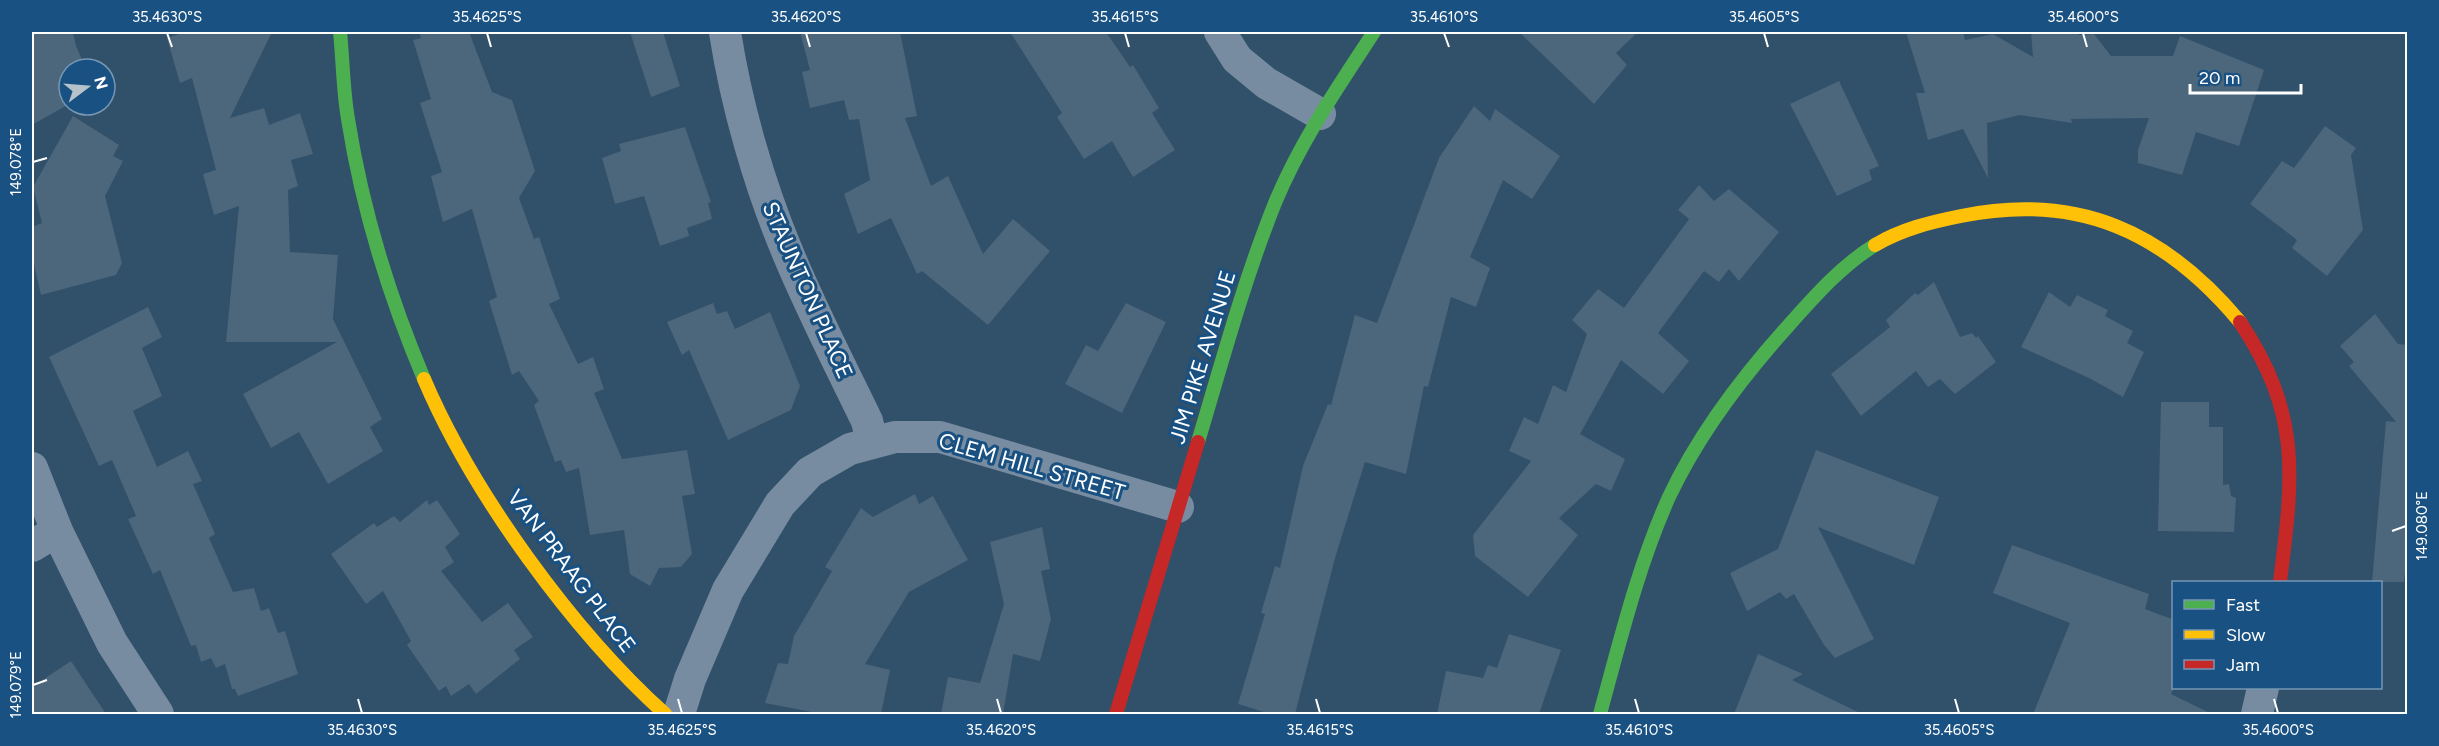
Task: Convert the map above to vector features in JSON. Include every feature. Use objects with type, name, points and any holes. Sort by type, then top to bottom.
[{"type":"street","name":"VAN PRAAG PLACE","points":[[340,32],[347,120],[375,243],[394,303],[443,419],[508,529],[585,631],[643,695],[665,714]]},
{"type":"street","name":"STAUNTON PLACE","points":[[725,32],[730,62],[768,200],[788,251],[867,421],[872,441]]},
{"type":"street","points":[[1220,32],[1237,59],[1266,83],[1320,114]]},
{"type":"street","name":"JIM PIKE AVENUE","points":[[1116,714],[1243,292],[1276,201],[1320,114],[1374,32]]},
{"type":"street","points":[[1600,714],[1628,612],[1658,523],[1690,461],[1729,396],[1759,356],[1829,282],[1858,256],[1914,225],[1985,210],[2060,209],[2108,223],[2158,244],[2181,261],[2219,296],[2256,345],[2270,373],[2286,423],[2292,480],[2280,581]]},
{"type":"street","name":"CLEM HILL STREET","points":[[679,714],[690,679],[728,590],[780,504],[810,472],[850,449],[872,441],[895,437],[940,437],[1178,507]]},
{"type":"street","points":[[32,468],[44,539],[158,714]]},
{"type":"street","points":[[2257,714],[2263,689]]},
{"type":"building","points":[[32,32],[73,32],[81,57],[57,57],[57,111],[32,125]]},
{"type":"building","points":[[185,32],[272,32],[230,118],[264,108],[269,125],[300,113],[313,154],[291,160],[298,186],[288,190],[290,252],[338,255],[333,319],[382,419],[370,427],[383,451],[328,484],[299,432],[271,448],[243,394],[337,342],[226,342],[239,206],[214,215],[203,174],[216,170],[192,78],[180,83],[167,38]]},
{"type":"building","points":[[419,32],[469,32],[492,92],[512,100],[535,171],[519,198],[534,239],[539,237],[560,299],[549,304],[578,364],[593,357],[604,389],[594,393],[622,459],[687,450],[695,494],[682,496],[692,554],[681,567],[659,568],[650,586],[630,574],[624,530],[590,535],[579,468],[566,472],[561,460],[555,462],[534,405],[539,401],[519,371],[512,375],[489,301],[497,297],[472,209],[443,222],[431,176],[442,172],[420,103],[431,99],[413,40],[421,38]]},
{"type":"building","points":[[630,32],[663,32],[680,86],[651,97]]},
{"type":"building","points":[[800,32],[900,32],[917,116],[905,118],[931,186],[948,176],[983,254],[1013,219],[1050,251],[988,325],[922,271],[917,274],[891,218],[858,234],[844,194],[870,180],[859,119],[849,120],[844,100],[810,108],[802,72],[810,70]]},
{"type":"building","points":[[1010,32],[1106,32],[1130,67],[1133,65],[1159,108],[1152,113],[1175,150],[1133,177],[1112,141],[1084,159],[1057,117],[1062,113]]},
{"type":"building","points":[[1519,32],[1638,32],[1616,53],[1627,65],[1594,104]]},
{"type":"building","points":[[1906,32],[1963,32],[1965,40],[1993,34],[2033,57],[2031,32],[2094,34],[2111,56],[2173,56],[2180,36],[2264,70],[2239,146],[2196,132],[2182,175],[2138,163],[2138,150],[2149,118],[2071,119],[2072,123],[2020,115],[1987,123],[1988,178],[1963,129],[1928,140],[1916,93],[1925,93]]},
{"type":"building","points":[[1839,81],[1879,166],[1869,170],[1872,180],[1837,196],[1790,104]]},
{"type":"building","points":[[1474,106],[1490,121],[1495,109],[1560,156],[1532,199],[1503,180],[1470,257],[1490,268],[1476,307],[1451,297],[1428,387],[1424,386],[1406,474],[1365,462],[1335,558],[1295,714],[1270,714],[1238,704],[1265,614],[1261,613],[1275,566],[1280,568],[1303,466],[1328,404],[1331,405],[1355,315],[1377,323],[1439,158]]},
{"type":"building","points":[[72,117],[119,145],[113,156],[123,161],[105,196],[122,263],[116,275],[41,295],[32,256],[32,227],[42,223],[33,187]]},
{"type":"building","points":[[2325,126],[2356,148],[2351,155],[2363,230],[2327,276],[2292,248],[2297,240],[2250,204],[2282,161],[2294,168]]},
{"type":"building","points":[[685,127],[711,202],[708,203],[712,219],[687,228],[689,236],[660,246],[644,196],[615,204],[602,158],[621,151],[619,144]]},
{"type":"building","points":[[1699,185],[1714,201],[1729,189],[1779,232],[1739,281],[1729,269],[1719,282],[1704,271],[1658,333],[1689,361],[1663,394],[1621,360],[1580,434],[1625,459],[1611,491],[1596,484],[1559,518],[1578,535],[1528,597],[1475,556],[1473,535],[1531,461],[1509,451],[1524,417],[1538,424],[1553,385],[1566,392],[1587,334],[1572,320],[1598,289],[1624,308],[1689,219],[1678,210]]},
{"type":"building","points":[[1934,282],[1960,337],[1972,333],[1976,338],[1978,336],[1996,362],[1955,394],[1940,379],[1928,387],[1916,371],[1861,416],[1831,374],[1890,327],[1886,320],[1915,293],[1918,295]]},
{"type":"building","points":[[2049,292],[2070,307],[2077,295],[2108,310],[2105,316],[2133,331],[2127,343],[2144,352],[2123,397],[2091,379],[2021,347]]},
{"type":"building","points":[[713,303],[717,314],[727,311],[735,329],[770,312],[800,386],[791,410],[728,440],[689,350],[682,355],[667,322]]},
{"type":"building","points":[[1126,303],[1166,322],[1122,413],[1065,384],[1086,345],[1098,351]]},
{"type":"building","points":[[148,307],[162,337],[142,348],[162,396],[133,411],[157,467],[188,451],[202,481],[193,484],[215,534],[209,538],[233,592],[254,588],[261,611],[269,608],[278,633],[285,631],[298,674],[238,696],[235,689],[232,689],[225,664],[216,668],[211,658],[201,662],[196,645],[191,646],[160,570],[153,574],[128,519],[136,516],[112,460],[99,466],[49,357]]},
{"type":"building","points":[[2375,314],[2398,344],[2408,345],[2408,539],[2404,582],[2372,581],[2386,421],[2396,422],[2349,366],[2354,362],[2340,346]]},
{"type":"building","points":[[2161,402],[2209,402],[2209,427],[2223,427],[2223,485],[2229,484],[2231,496],[2236,498],[2234,532],[2158,531]]},
{"type":"building","points":[[1816,450],[1939,497],[1914,565],[1818,527],[1874,639],[1835,658],[1824,645],[1794,594],[1786,599],[1780,592],[1747,611],[1730,573],[1778,549]]},
{"type":"building","points":[[915,494],[919,504],[933,496],[968,560],[909,592],[865,664],[890,670],[881,714],[822,714],[765,703],[778,663],[788,664],[794,636],[832,571],[825,567],[861,508],[873,517]]},
{"type":"building","points":[[427,500],[429,505],[437,500],[460,534],[445,547],[454,562],[441,571],[482,622],[508,603],[533,637],[514,650],[520,659],[476,694],[469,684],[451,696],[446,686],[439,691],[407,645],[411,641],[383,591],[366,604],[331,554],[374,523],[377,527],[394,516],[400,522]]},
{"type":"building","points":[[1042,527],[1050,569],[1041,571],[1051,619],[1040,661],[1013,654],[1003,714],[941,714],[948,677],[980,683],[1004,604],[990,542]]},
{"type":"building","points":[[2012,545],[2149,594],[2145,609],[2172,619],[2174,689],[2171,694],[2212,714],[2033,714],[2070,623],[1993,593]]},
{"type":"building","points":[[1509,634],[1561,650],[1539,714],[1437,714],[1446,671],[1483,678],[1488,665],[1497,668]]},
{"type":"building","points":[[1758,654],[1803,674],[1792,680],[1862,714],[1734,714]]},
{"type":"building","points":[[71,661],[106,714],[32,714],[32,687]]},
{"type":"traffic: fast","points":[[340,32],[346,108],[361,186],[388,284],[424,379]]},
{"type":"traffic: fast","points":[[1198,442],[1243,291],[1275,203],[1308,137],[1374,32]]},
{"type":"traffic: fast","points":[[1600,714],[1630,604],[1648,550],[1669,497],[1694,450],[1738,385],[1809,303],[1851,262],[1875,245]]},
{"type":"traffic: slow","points":[[1875,245],[1917,227],[1961,216],[2004,210],[2043,210],[2081,215],[2116,226],[2150,243],[2181,264],[2240,322]]},
{"type":"traffic: slow","points":[[424,379],[469,468],[528,558],[595,643],[665,714]]},
{"type":"traffic: jam","points":[[2240,322],[2260,356],[2274,387],[2283,417],[2288,448],[2288,510],[2280,581]]},
{"type":"traffic: jam","points":[[1116,714],[1198,442]]}]
